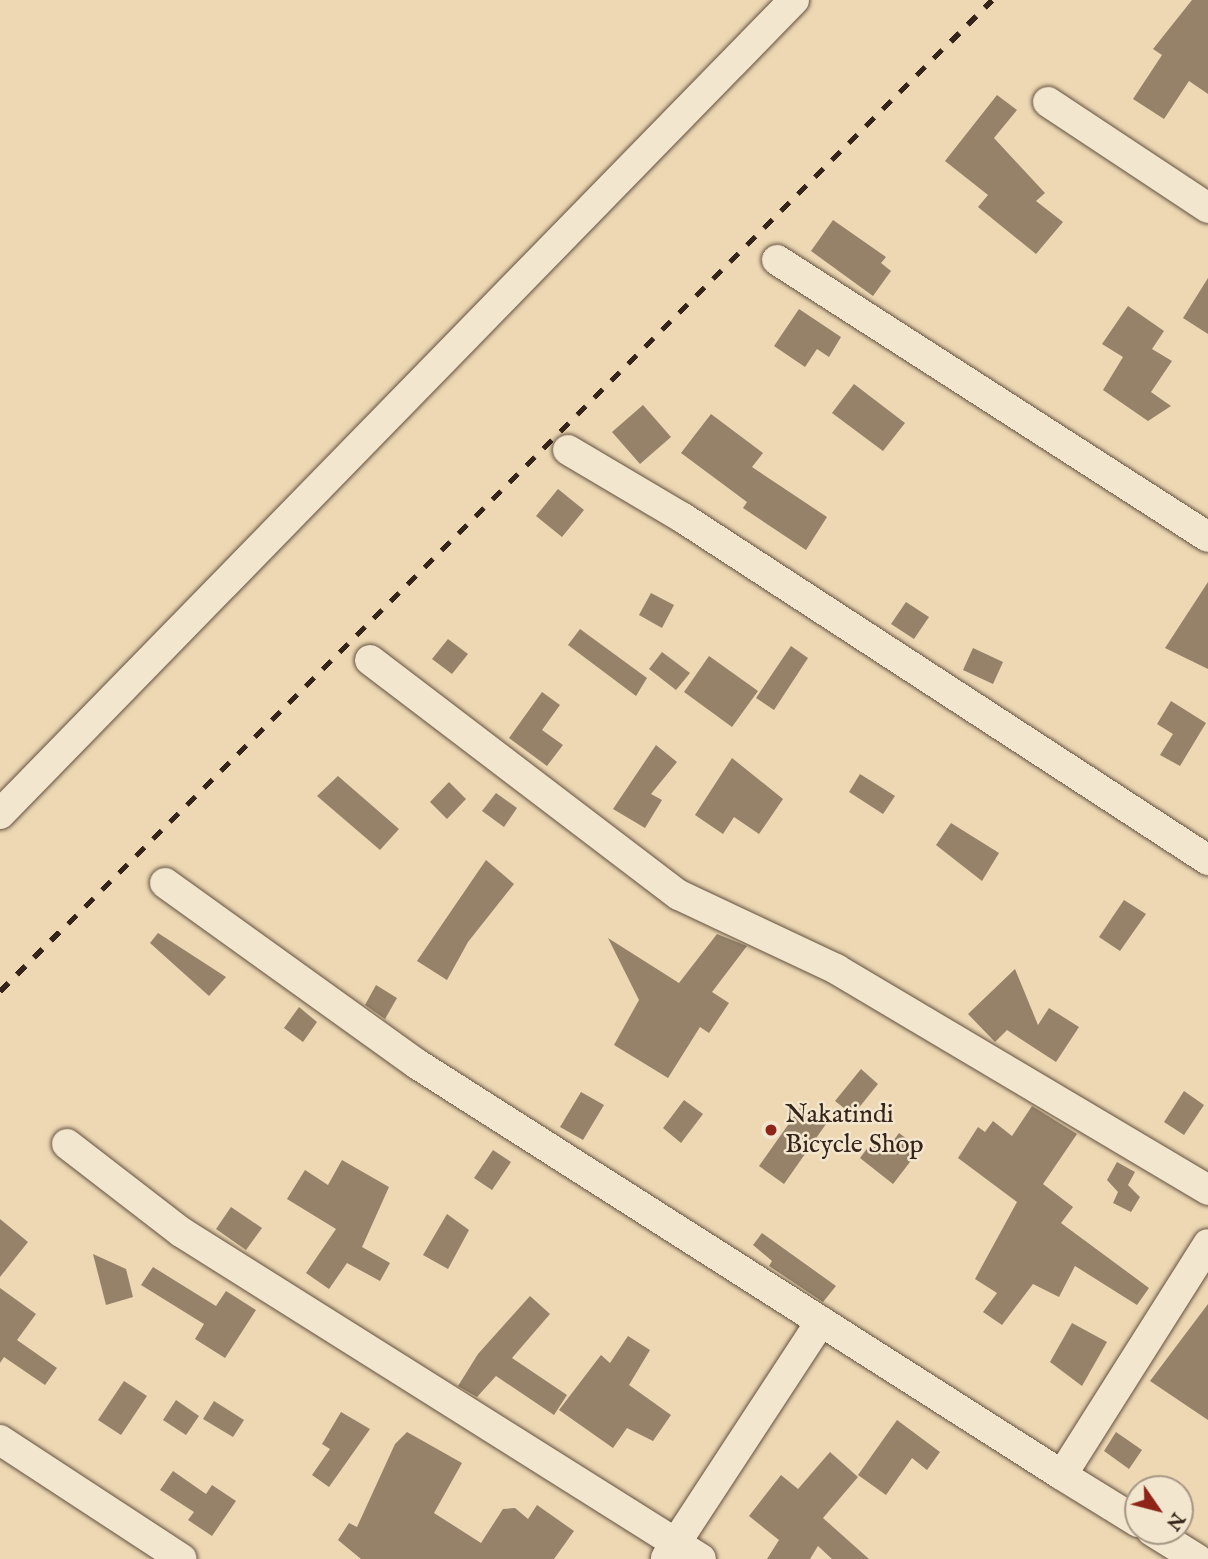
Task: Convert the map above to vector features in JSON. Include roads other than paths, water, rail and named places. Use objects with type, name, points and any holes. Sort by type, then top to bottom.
[{"type":"street","points":[[0,814],[794,0]]},
{"type":"street","points":[[1048,102],[1208,208]]},
{"type":"street","points":[[777,260],[1208,537]]},
{"type":"street","points":[[568,450],[683,518],[1208,860]]},
{"type":"street","points":[[370,660],[679,895],[835,969],[1208,1190]]},
{"type":"street","points":[[165,883],[417,1064],[1124,1513]]},
{"type":"street","points":[[67,1144],[181,1232],[670,1550],[701,1559]]},
{"type":"street","points":[[1062,1475],[1208,1244]]},
{"type":"street","points":[[670,1550],[821,1321]]},
{"type":"street","points":[[0,1440],[182,1559]]},
{"type":"street","points":[[1174,1545],[1197,1559],[1208,1542]]},
{"type":"railway","points":[[0,991],[992,0]]},
{"type":"place","name":"Nakatindi Bicycle Shop","points":[[771,1130]]}]
